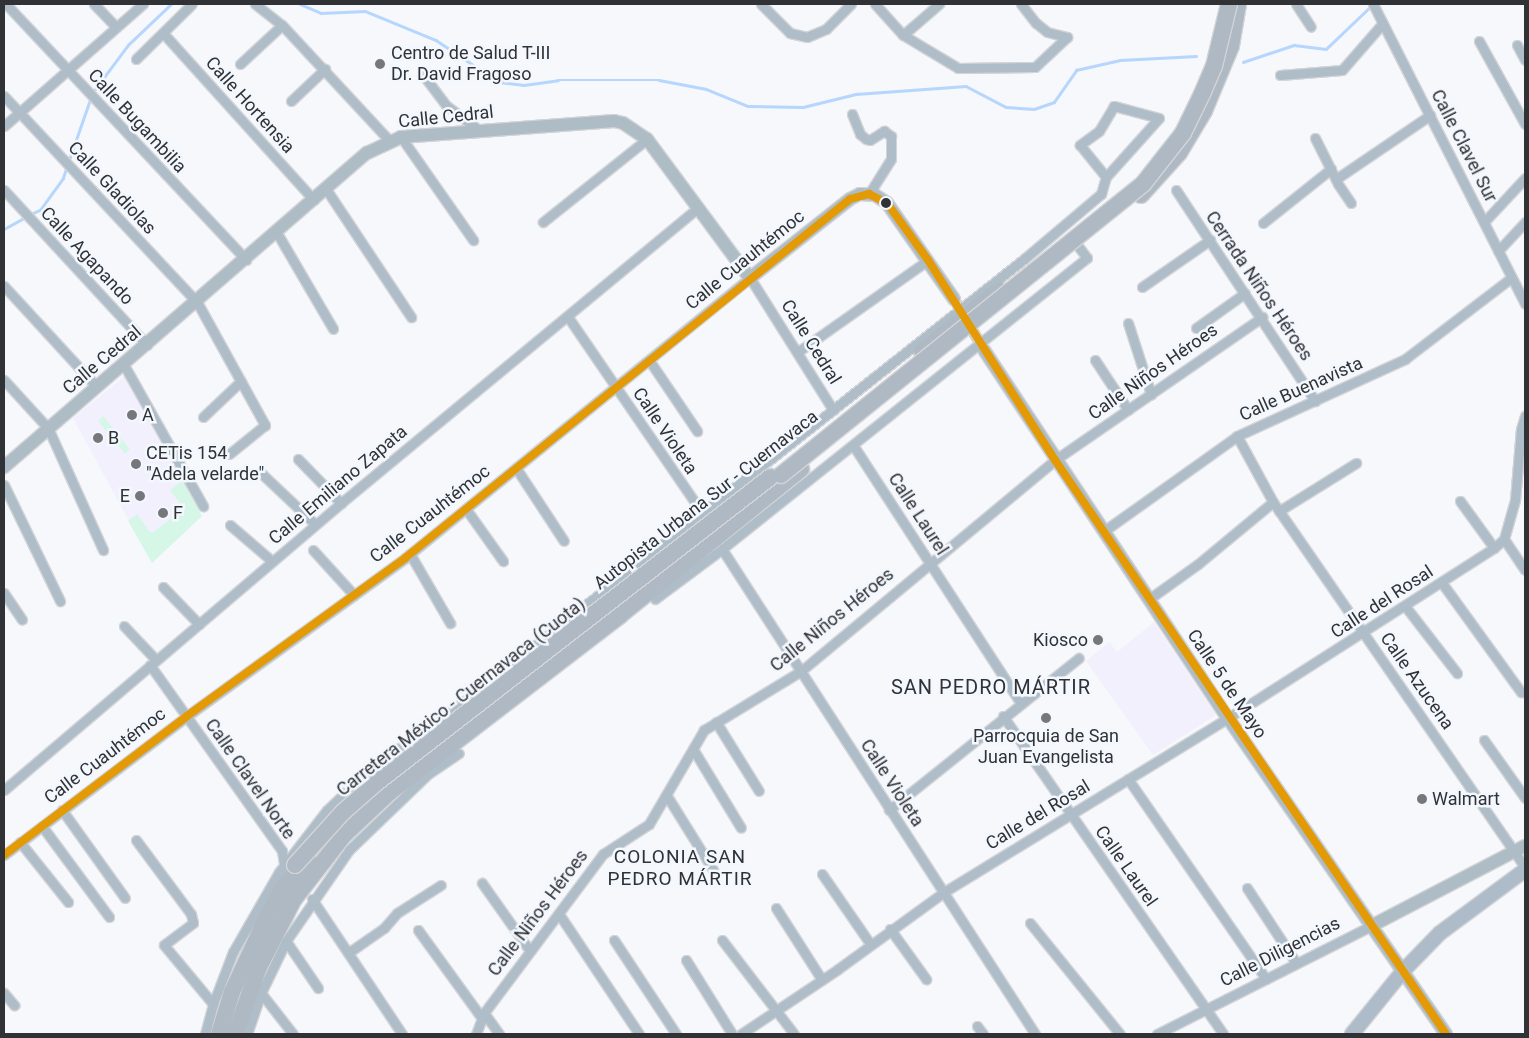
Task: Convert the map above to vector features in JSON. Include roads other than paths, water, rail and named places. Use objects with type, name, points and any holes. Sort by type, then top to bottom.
[{"type":"highway","name":"Carretera México - Cuernavaca (Cuota)","points":[[235,1034],[259,967],[294,899],[338,841],[390,792],[618,616],[1078,246],[1164,173],[1193,131],[1206,88],[1223,4]]},
{"type":"highway","name":"Autopista Urbana Sur - Cuernavaca","points":[[213,1034],[239,961],[257,925],[295,865],[343,812],[459,717],[777,472],[1138,182],[1180,130],[1210,65],[1223,4]]},
{"type":"highway","name":"Autopista Urbana Sur - Cuernavaca","points":[[225,1034],[239,991],[280,910],[311,865],[372,800],[1143,184],[1182,133],[1198,102],[1214,66],[1229,4]]},
{"type":"highway","name":"Carretera México - Cuernavaca (Cuota)","points":[[219,1034],[232,992],[281,891],[338,821],[443,725],[555,650],[971,311],[1106,207],[1136,180],[1163,148],[1206,88],[1231,46],[1238,4]]},
{"type":"highway","points":[[618,616],[639,612],[655,599]]},
{"type":"main road","points":[[1352,1034],[1403,971],[1462,913],[1525,868]]},
{"type":"street","name":"Calle Bugambilia","points":[[6,4],[246,260]]},
{"type":"street","points":[[94,4],[116,27]]},
{"type":"street","points":[[4,126],[143,4]]},
{"type":"street","points":[[136,59],[192,4]]},
{"type":"street","points":[[255,4],[282,26],[395,139],[473,240]]},
{"type":"street","points":[[761,4],[790,33],[806,37],[826,29],[851,4]]},
{"type":"street","points":[[875,4],[903,35],[958,68],[1035,67],[1067,37],[1048,32],[1036,23],[1021,4]]},
{"type":"street","points":[[903,35],[939,4]]},
{"type":"street","points":[[1296,4],[1311,27]]},
{"type":"street","name":"Calle Clavel Sur","points":[[1373,4],[1511,278],[1525,302]]},
{"type":"street","points":[[1280,75],[1342,70],[1382,20]]},
{"type":"street","points":[[240,64],[282,26]]},
{"type":"street","name":"Calle Hortensia","points":[[162,33],[314,200]]},
{"type":"street","points":[[1479,41],[1525,124]]},
{"type":"street","points":[[1517,45],[1525,60]]},
{"type":"street","points":[[290,101],[325,70]]},
{"type":"street","points":[[424,76],[447,106],[479,130]]},
{"type":"street","name":"Calle Gladiolas","points":[[4,96],[197,302],[265,425],[229,454]]},
{"type":"street","points":[[205,1034],[213,1004],[233,952],[284,864],[327,810],[372,767],[443,725],[702,514],[1095,199],[1101,194],[1106,177],[1159,118],[1114,106],[1098,131],[1080,145],[1106,177]]},
{"type":"street","points":[[852,114],[860,134],[870,140],[884,131],[890,136],[894,152],[869,194],[887,203],[954,299]]},
{"type":"street","points":[[1336,179],[1430,115]]},
{"type":"street","name":"Calle Cedral","points":[[4,466],[246,260],[367,153],[395,139],[479,130],[614,121],[632,127],[647,139],[697,209],[750,278],[799,351],[833,410]]},
{"type":"street","points":[[1315,138],[1351,203]]},
{"type":"street","points":[[543,222],[647,139]]},
{"type":"street","points":[[1264,223],[1331,169]]},
{"type":"street","points":[[1484,222],[1525,178]]},
{"type":"street","points":[[326,189],[411,317]]},
{"type":"street","name":"Calle Agapando","points":[[4,190],[147,345]]},
{"type":"street","name":"Cerrada Niños Héroes","points":[[1176,190],[1262,317],[1315,401]]},
{"type":"street","name":"Calle Cuauhtémoc","points":[[4,855],[187,716],[410,554],[850,198],[869,194]]},
{"type":"street","name":"Calle Emiliano Zapata","points":[[4,790],[315,524],[697,209]]},
{"type":"street","points":[[1498,250],[1525,222]]},
{"type":"street","points":[[277,233],[333,328]]},
{"type":"street","points":[[1142,287],[1210,240]]},
{"type":"street","points":[[655,599],[722,550],[1087,258],[1078,246]]},
{"type":"street","points":[[799,351],[928,260]]},
{"type":"street","name":"Calle Buenavista","points":[[1104,531],[1236,436],[1404,360],[1511,278]]},
{"type":"street","points":[[4,286],[98,387]]},
{"type":"street","points":[[1196,328],[1245,293]]},
{"type":"street","name":"Calle Violeta","points":[[568,317],[702,514]]},
{"type":"street","name":"Calle Niños Héroes","points":[[476,1034],[483,1015],[603,854],[649,824],[704,730],[801,671],[1055,460],[1262,317]]},
{"type":"street","points":[[1128,323],[1151,394]]},
{"type":"street","name":"Calle 5 de Mayo","points":[[984,350],[1055,460],[1228,718],[1373,925],[1446,1034]]},
{"type":"street","points":[[649,360],[697,431]]},
{"type":"street","points":[[1095,360],[1128,410]]},
{"type":"street","points":[[124,365],[203,506]]},
{"type":"street","points":[[4,380],[48,428],[103,550]]},
{"type":"street","points":[[203,417],[241,382]]},
{"type":"street","points":[[1525,416],[1520,428],[1515,500],[1504,539],[1525,570]]},
{"type":"street","name":"Calle Azucena","points":[[1236,436],[1279,511],[1363,633],[1520,849],[1525,868]]},
{"type":"street","name":"Calle Laurel","points":[[853,446],[1020,702]]},
{"type":"street","points":[[298,460],[341,503]]},
{"type":"street","points":[[1279,511],[1356,463]]},
{"type":"street","points":[[516,468],[564,541]]},
{"type":"street","points":[[262,473],[315,524]]},
{"type":"street","points":[[4,485],[60,601]]},
{"type":"street","points":[[1460,501],[1494,548]]},
{"type":"street","points":[[1149,599],[1198,564],[1273,502]]},
{"type":"street","points":[[466,509],[503,561]]},
{"type":"street","points":[[230,525],[272,562]]},
{"type":"street","name":"Calle del Rosal","points":[[741,1034],[822,980],[890,929],[944,892],[1363,633],[1442,583],[1494,548],[1504,539]]},
{"type":"street","points":[[314,550],[354,595]]},
{"type":"street","name":"Calle Violeta","points":[[722,550],[1034,1034]]},
{"type":"street","points":[[410,554],[450,623]]},
{"type":"street","points":[[1442,583],[1521,692]]},
{"type":"street","points":[[163,587],[199,624]]},
{"type":"street","points":[[4,593],[22,620]]},
{"type":"street","points":[[1405,606],[1457,674]]},
{"type":"street","name":"Calle Clavel Norte","points":[[124,626],[153,663],[187,716],[282,851],[284,864]]},
{"type":"street","points":[[889,810],[1020,702],[1079,658]]},
{"type":"street","name":"Calle Laurel","points":[[1003,716],[1224,1034]]},
{"type":"street","points":[[716,722],[759,792]]},
{"type":"street","points":[[1484,740],[1525,798]]},
{"type":"street","points":[[693,749],[741,828]]},
{"type":"street","points":[[247,1034],[261,993],[286,942],[312,899],[349,850],[378,821],[428,774],[459,753]]},
{"type":"street","points":[[1128,779],[1266,979]]},
{"type":"street","points":[[667,796],[713,870]]},
{"type":"street","points":[[62,810],[126,898]]},
{"type":"street","points":[[42,826],[110,917]]},
{"type":"street","points":[[136,840],[191,914],[193,923],[164,945],[213,1004]]},
{"type":"street","points":[[20,842],[68,902]]},
{"type":"street","name":"Calle Diligencias","points":[[1157,1034],[1520,849]]},
{"type":"street","points":[[822,874],[871,945]]},
{"type":"street","points":[[482,883],[530,951]]},
{"type":"street","points":[[348,953],[384,928],[397,913],[441,885]]},
{"type":"street","points":[[1247,888],[1296,963]]},
{"type":"street","points":[[312,899],[402,1034]]},
{"type":"street","points":[[776,908],[822,980]]},
{"type":"street","points":[[559,914],[639,1034]]},
{"type":"street","points":[[1030,923],[1120,1034]]},
{"type":"street","points":[[890,929],[926,979]]},
{"type":"street","points":[[418,930],[499,1034]]},
{"type":"street","points":[[614,940],[676,1034]]},
{"type":"street","points":[[722,940],[794,1034]]},
{"type":"street","points":[[286,942],[318,988]]},
{"type":"street","points":[[686,960],[732,1034]]},
{"type":"street","points":[[4,992],[14,1005]]},
{"type":"street","points":[[261,993],[293,1034]]},
{"type":"street","points":[[977,1026],[984,1034]]},
{"type":"waterway","points":[[93,92],[128,45],[171,4]]},
{"type":"waterway","points":[[300,4],[321,13],[365,11],[436,40],[499,82],[524,85],[558,80],[659,80],[706,89],[748,106],[803,107],[856,94],[966,86],[1006,107],[1034,109],[1054,102],[1076,70],[1120,60],[1196,56]]},
{"type":"waterway","points":[[1243,62],[1294,45],[1326,49],[1371,6]]},
{"type":"waterway","points":[[69,160],[91,97]]},
{"type":"waterway","points":[[31,214],[40,210],[63,178],[67,166]]},
{"type":"waterway","points":[[4,229],[26,217]]},
{"type":"tunnel","points":[[954,299],[984,350]]},
{"type":"place","name":"Centro de Salud T-III Dr. David Fragoso","points":[[380,64]]},
{"type":"place","name":"A","points":[[132,415]]},
{"type":"place","name":"B","points":[[98,438]]},
{"type":"place","name":"CETis 154 \"Adela velarde\"","points":[[136,464]]},
{"type":"place","name":"E","points":[[140,496]]},
{"type":"place","name":"F","points":[[163,513]]},
{"type":"place","name":"Kiosco","points":[[1098,640]]},
{"type":"place","name":"Parrocquia de San Juan Evangelista","points":[[1046,718]]},
{"type":"place","name":"Walmart","points":[[1422,799]]},
{"type":"district","name":"SAN PEDRO MÁRTIR","points":[[991,687]]},
{"type":"district","name":"COLONIA SAN PEDRO MÁRTIR","points":[[680,868]]}]
